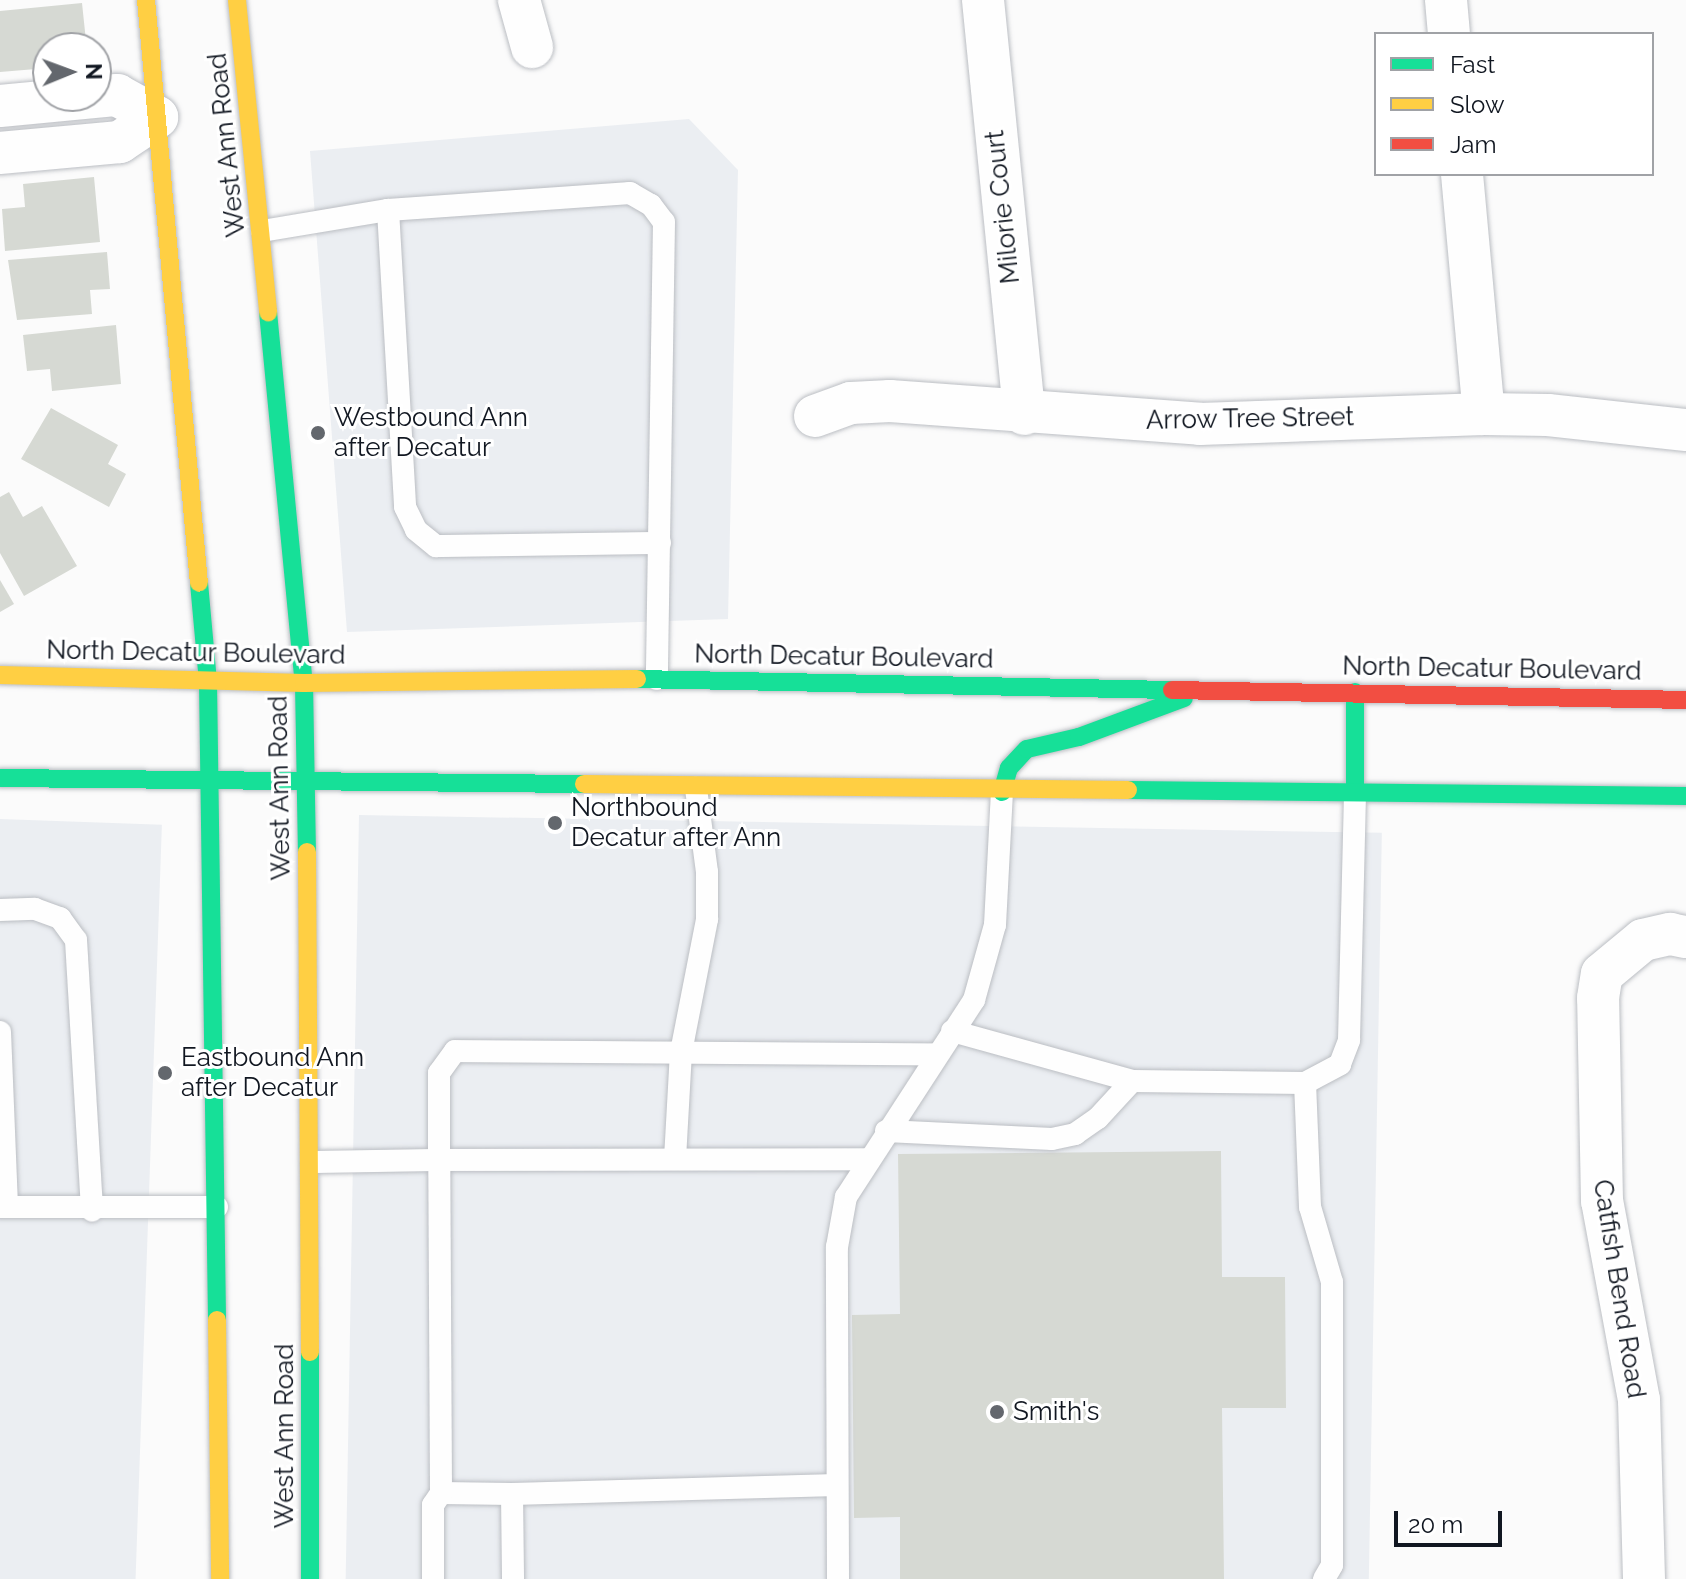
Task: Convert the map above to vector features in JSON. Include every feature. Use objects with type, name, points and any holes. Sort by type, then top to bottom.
[{"type":"main road","points":[[146,0],[204,587],[217,1207],[220,1579]]},
{"type":"main road","name":"West Ann Road","points":[[237,0],[304,683],[308,781],[311,1162],[310,1579]]},
{"type":"main road","name":"North Decatur Boulevard","points":[[0,675],[304,683],[657,679],[1686,700]]},
{"type":"main road","points":[[1002,792],[1009,768],[1027,749],[1079,737],[1208,689]]},
{"type":"main road","points":[[1355,692],[1355,791]]},
{"type":"main road","points":[[0,778],[1002,792],[1355,791],[1686,796]]},
{"type":"main road","points":[[219,1544],[226,1579]]},
{"type":"street","points":[[519,0],[532,47]]},
{"type":"street","name":"Milorie Court","points":[[983,0],[1024,414]]},
{"type":"street","points":[[1446,0],[1449,32]]},
{"type":"street","points":[[0,106],[117,95],[157,117],[120,142],[0,153]]},
{"type":"street","points":[[1462,176],[1484,414]]},
{"type":"street","name":"Arrow Tree Street","points":[[815,416],[851,403],[890,401],[1024,414],[1200,424],[1484,414],[1548,415],[1686,430]]},
{"type":"street","name":"Catfish Bend Road","points":[[1644,1579],[1639,1400],[1607,1242],[1597,1133],[1598,998],[1602,974],[1643,940],[1670,934],[1686,937]]},
{"type":"lane","points":[[262,231],[388,210],[630,193],[651,205],[664,222],[657,679]]},
{"type":"lane","points":[[388,210],[405,507],[416,530],[436,546],[660,543]]},
{"type":"lane","points":[[675,1159],[681,1052],[707,919],[707,872],[696,788]]},
{"type":"lane","points":[[952,1031],[1132,1081],[1305,1083],[1340,1064],[1349,1040],[1355,791]]},
{"type":"lane","points":[[838,1579],[837,1247],[846,1197],[935,1054],[974,1000],[995,925],[1002,792]]},
{"type":"lane","points":[[0,910],[35,909],[60,918],[76,940],[92,1211]]},
{"type":"lane","points":[[0,1032],[4,1207],[92,1211],[217,1207]]},
{"type":"lane","points":[[433,1579],[433,1505],[441,1493],[439,1073],[455,1051],[935,1054]]},
{"type":"lane","points":[[886,1131],[1052,1139],[1075,1134],[1098,1118],[1132,1081]]},
{"type":"lane","points":[[1305,1083],[1310,1207],[1332,1282],[1332,1565],[1324,1579]]},
{"type":"lane","points":[[311,1162],[869,1159]]},
{"type":"lane","points":[[441,1493],[512,1494],[837,1485]]},
{"type":"lane","points":[[512,1494],[513,1579]]},
{"type":"shaded area","points":[[689,119],[738,170],[728,619],[347,632],[310,151]]},
{"type":"shaded area","points":[[359,815],[1382,833],[1369,1579],[346,1579]]},
{"type":"shaded area","points":[[0,819],[162,825],[136,1579],[0,1579]]},
{"type":"building","points":[[82,3],[85,32],[32,32],[32,69],[0,72],[0,11]]},
{"type":"building","points":[[94,177],[100,242],[5,251],[2,209],[25,207],[23,184]]},
{"type":"building","points":[[107,252],[110,289],[90,290],[92,314],[17,320],[8,260]]},
{"type":"building","points":[[116,325],[121,384],[52,391],[50,369],[27,371],[23,335]]},
{"type":"building","points":[[51,408],[118,445],[108,464],[126,474],[109,507],[21,459]]},
{"type":"building","points":[[9,492],[23,517],[42,506],[77,566],[24,596],[0,553],[0,497]]},
{"type":"building","points":[[0,580],[14,604],[0,612]]},
{"type":"building","points":[[1221,1151],[1222,1277],[1285,1277],[1286,1408],[1222,1408],[1224,1579],[900,1579],[900,1517],[854,1518],[852,1315],[900,1314],[898,1154]]},
{"type":"traffic: fast","points":[[268,312],[304,683],[307,852]]},
{"type":"traffic: fast","points":[[199,583],[208,682],[217,1320]]},
{"type":"traffic: fast","points":[[637,679],[1172,690]]},
{"type":"traffic: fast","points":[[1355,692],[1355,791]]},
{"type":"traffic: fast","points":[[1002,792],[1009,768],[1027,749],[1079,737],[1184,698]]},
{"type":"traffic: fast","points":[[0,778],[584,784]]},
{"type":"traffic: fast","points":[[1128,790],[1686,796]]},
{"type":"traffic: fast","points":[[310,1352],[310,1579]]},
{"type":"traffic: slow","points":[[146,0],[199,583]]},
{"type":"traffic: slow","points":[[237,0],[268,312]]},
{"type":"traffic: slow","points":[[0,675],[304,683],[637,679]]},
{"type":"traffic: slow","points":[[584,784],[1128,790]]},
{"type":"traffic: slow","points":[[307,852],[310,1352]]},
{"type":"traffic: slow","points":[[217,1320],[220,1579]]},
{"type":"traffic: jam","points":[[1172,690],[1686,700]]},
{"type":"place","name":"Westbound Ann after Decatur","points":[[318,433]]},
{"type":"place","name":"Northbound Decatur after Ann","points":[[555,823]]},
{"type":"place","name":"Eastbound Ann after Decatur","points":[[165,1073]]},
{"type":"place","name":"Smith's","points":[[997,1412]]}]
